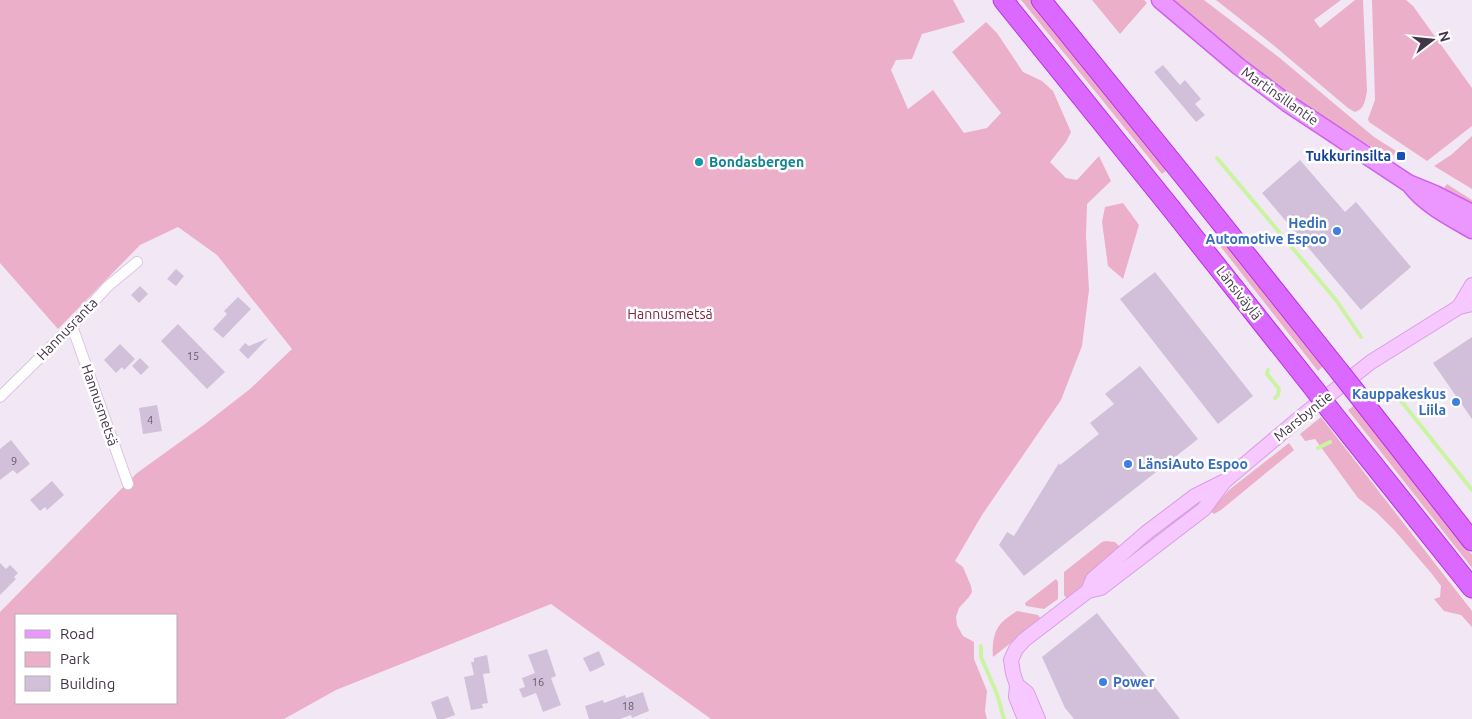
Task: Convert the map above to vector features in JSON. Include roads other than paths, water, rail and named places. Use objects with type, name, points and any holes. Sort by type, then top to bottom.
[{"type":"highway","name":"Länsiväylä","points":[[1003,0],[1472,588]]},
{"type":"highway","points":[[1041,0],[1339,371],[1472,541]]},
{"type":"main road","name":"Martinsillantie","points":[[1160,0],[1238,66],[1273,92],[1408,183],[1436,194],[1472,213]]},
{"type":"main road","name":"Martinsillantie","points":[[1408,183],[1431,206],[1472,230]]},
{"type":"main road","name":"Marsbyntie","points":[[1025,719],[1016,697],[1017,685],[1011,667],[1011,660],[1016,649],[1024,640],[1088,591],[1093,579],[1128,547],[1194,496],[1225,480],[1302,416],[1372,362],[1466,305],[1472,285]]},
{"type":"main road","name":"Marsbyntie","points":[[1017,685],[1027,693],[1038,719]]},
{"type":"street","name":"Hannusranta","points":[[0,397],[72,326],[107,287],[136,262]]},
{"type":"street","name":"Hannusmetsä","points":[[72,326],[128,484]]},
{"type":"waterway","points":[[1217,158],[1336,300],[1361,337]]},
{"type":"waterway","points":[[1268,370],[1267,374],[1279,389],[1278,395],[1275,398]]},
{"type":"waterway","points":[[1391,393],[1394,392],[1472,490]]},
{"type":"waterway","points":[[1318,448],[1330,442]]},
{"type":"waterway","points":[[981,646],[981,657],[997,694],[1004,719]]},
{"type":"place","name":"Tukkurinsilta","points":[[1401,156]]},
{"type":"place","name":"Bondasbergen","points":[[699,162]]},
{"type":"place","name":"Hedin Automotive Espoo","points":[[1337,231]]},
{"type":"place","name":"Kauppakeskus Liila","points":[[1456,402]]},
{"type":"place","name":"LänsiAuto Espoo","points":[[1128,464]]},
{"type":"place","name":"Power","points":[[1103,682]]}]
